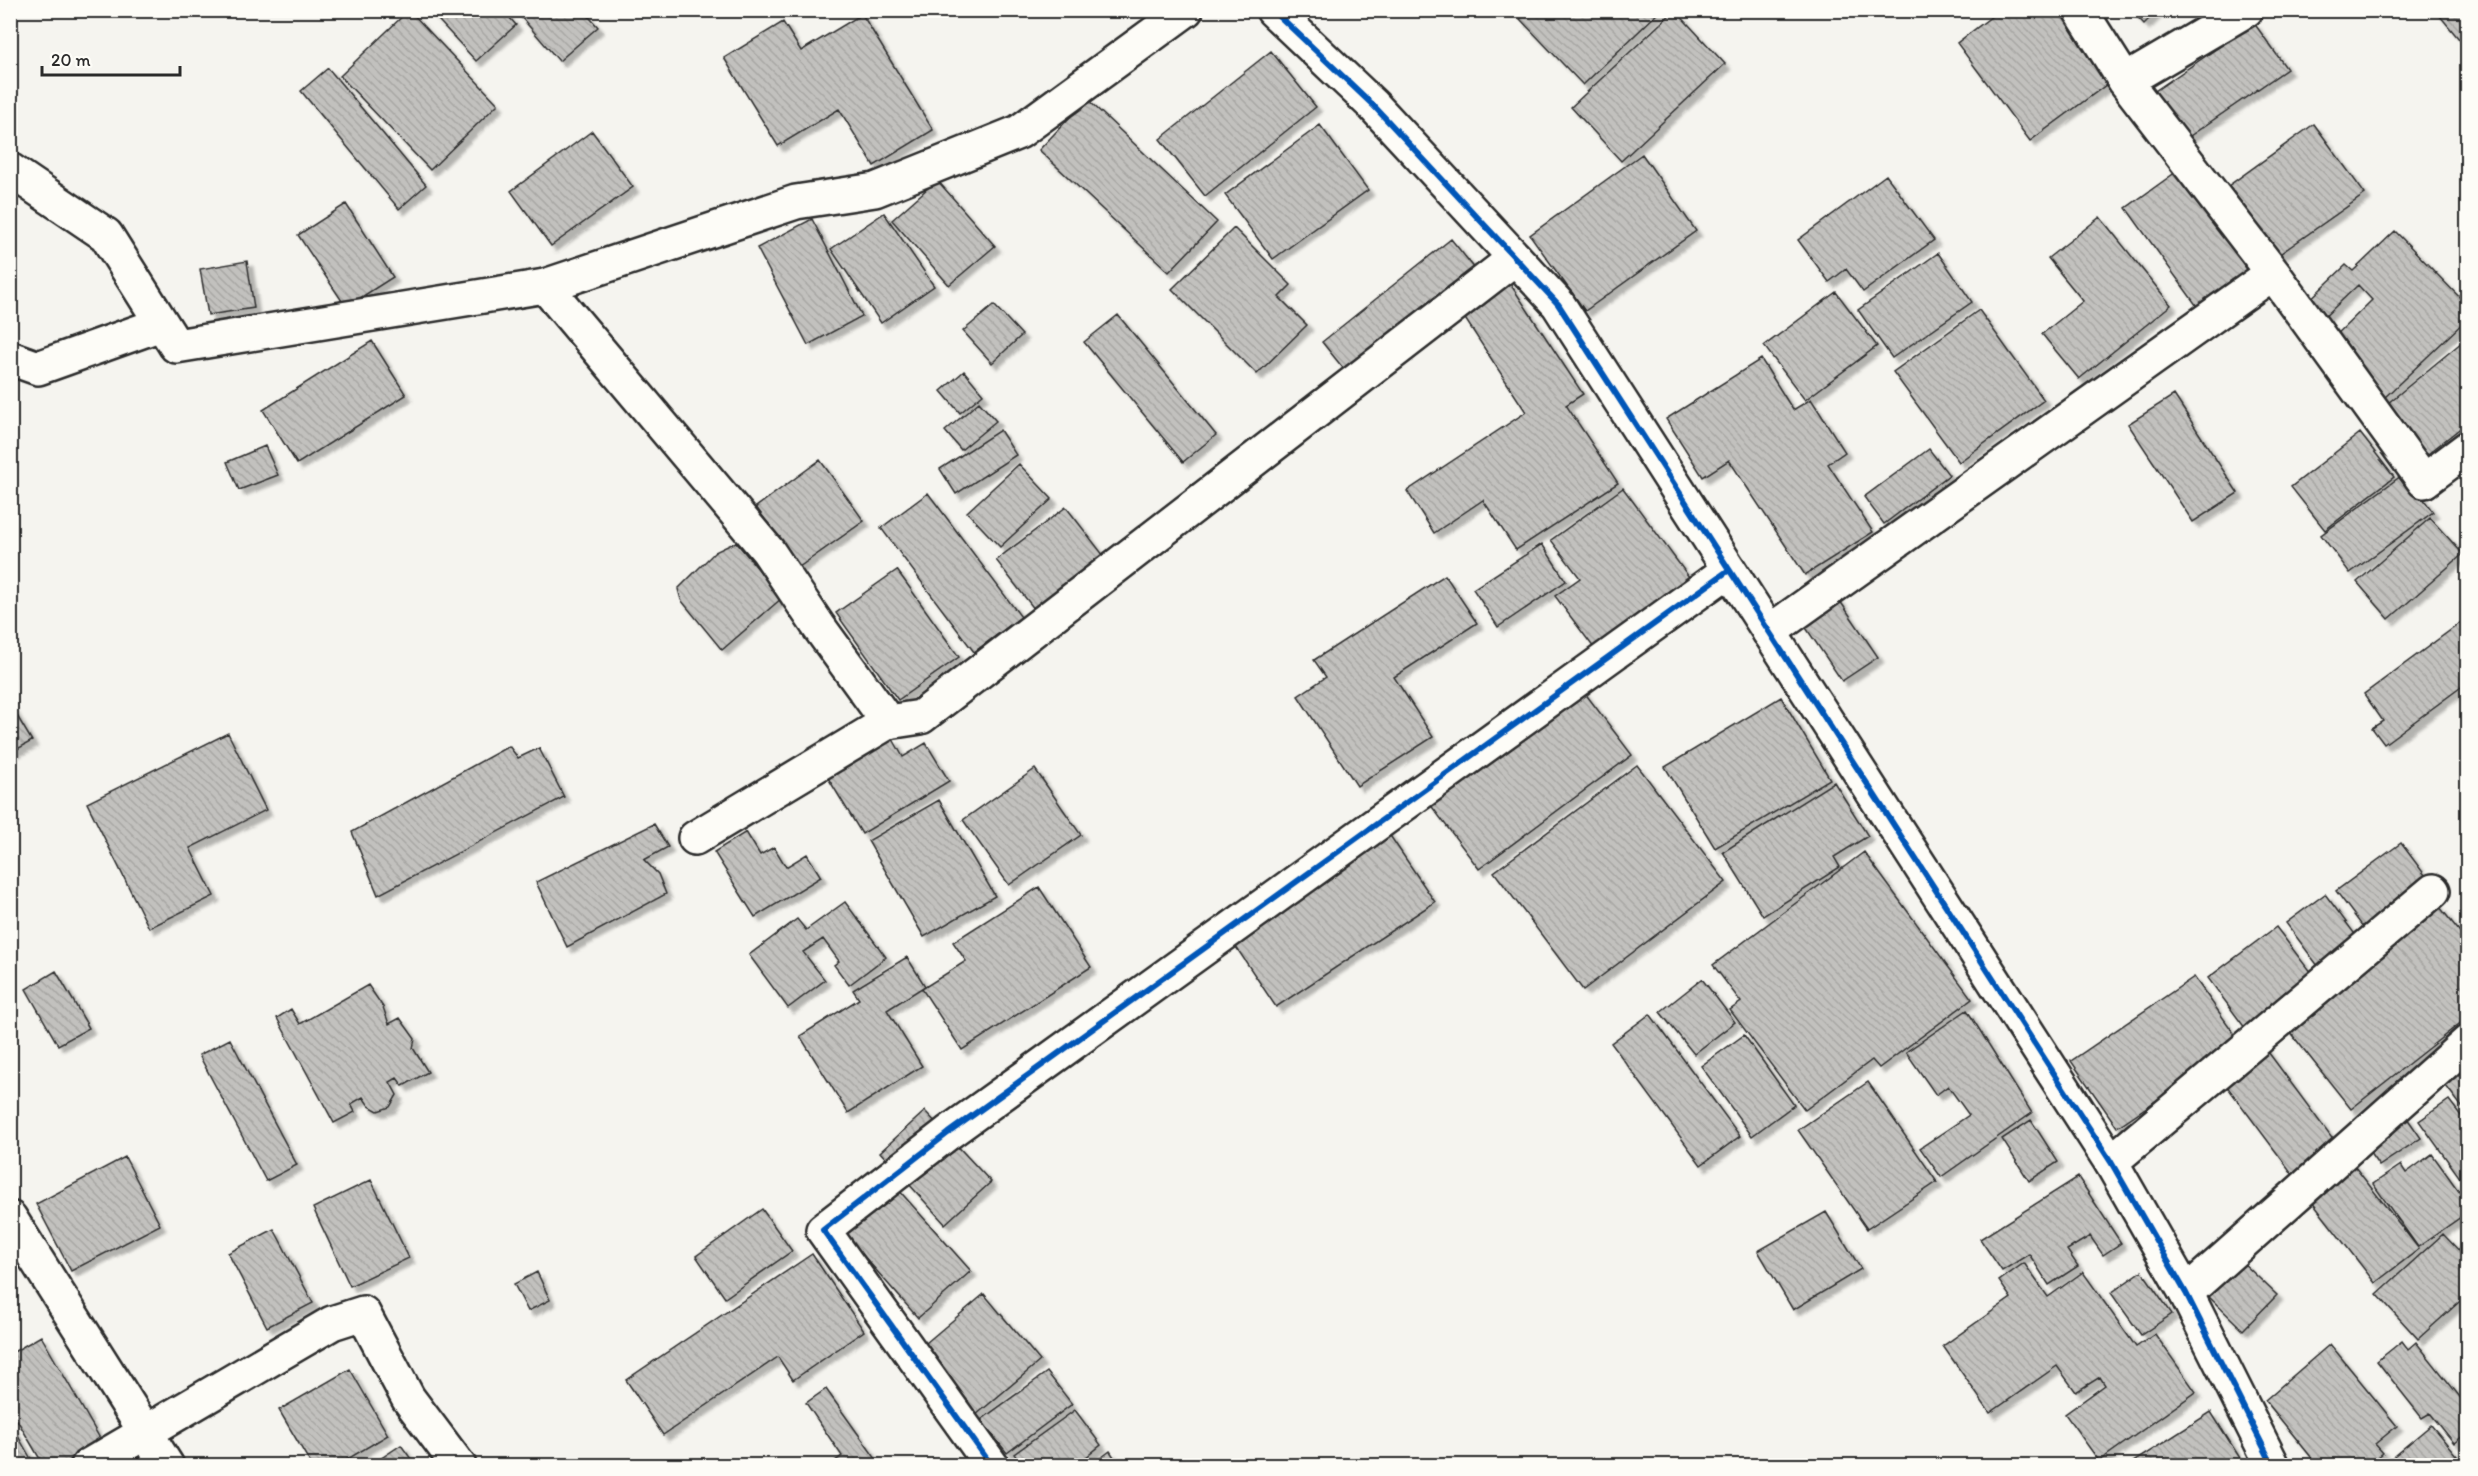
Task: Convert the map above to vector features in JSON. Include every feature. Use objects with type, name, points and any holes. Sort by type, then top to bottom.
[{"type":"street","points":[[10,170],[106,235],[176,346],[545,286],[796,202],[875,190],[1019,132],[1186,10]]},
{"type":"street","points":[[1273,10],[1373,105],[1558,304],[2111,1162],[2186,1293],[2272,1466]]},
{"type":"street","points":[[2080,10],[2125,81],[2273,273],[2424,481],[2468,448]]},
{"type":"street","points":[[2125,81],[2246,10]]},
{"type":"street","points":[[694,838],[888,722],[921,717],[1515,258]]},
{"type":"street","points":[[1769,632],[2273,273]]},
{"type":"street","points":[[545,286],[768,550],[819,627],[888,722]]},
{"type":"street","points":[[10,358],[38,368],[162,324]]},
{"type":"street","points":[[992,1466],[823,1230],[957,1126],[1729,570]]},
{"type":"street","points":[[2111,1162],[2433,891]]},
{"type":"street","points":[[2186,1293],[2468,1042]]},
{"type":"street","points":[[10,1218],[147,1431],[167,1466]]},
{"type":"street","points":[[88,1466],[332,1323],[363,1313],[408,1398],[459,1466]]},
{"type":"building","points":[[409,10],[498,104],[430,170],[340,76]]},
{"type":"building","points":[[429,10],[503,10],[516,25],[476,61]]},
{"type":"building","points":[[515,10],[583,10],[598,27],[559,61]]},
{"type":"building","points":[[1528,10],[1661,10],[1583,85],[1520,19]]},
{"type":"building","points":[[1675,10],[1725,64],[1621,161],[1571,107]]},
{"type":"building","points":[[2000,10],[2063,10],[2114,79],[2030,141],[1957,43]]},
{"type":"building","points":[[2131,10],[2158,10],[2144,24]]},
{"type":"building","points":[[2435,10],[2468,10],[2468,50]]},
{"type":"building","points":[[862,14],[933,130],[874,166],[839,109],[778,146],[724,58],[783,22],[801,51]]},
{"type":"building","points":[[2254,23],[2287,69],[2187,138],[2155,91]]},
{"type":"building","points":[[1271,51],[1316,107],[1205,196],[1160,139]]},
{"type":"building","points":[[328,68],[426,185],[399,209],[301,91]]},
{"type":"building","points":[[1087,99],[1217,222],[1169,272],[1039,150]]},
{"type":"building","points":[[2314,124],[2365,194],[2274,258],[2224,189]]},
{"type":"building","points":[[1320,125],[1368,190],[1273,259],[1225,195]]},
{"type":"building","points":[[592,131],[633,187],[551,246],[511,191]]},
{"type":"building","points":[[1642,154],[1696,231],[1585,311],[1530,235]]},
{"type":"building","points":[[2176,172],[2249,272],[2199,309],[2126,208]]},
{"type":"building","points":[[1886,175],[1934,240],[1863,292],[1846,269],[1829,282],[1798,240]]},
{"type":"building","points":[[937,180],[995,246],[949,285],[892,220]]},
{"type":"building","points":[[346,204],[393,277],[346,307],[298,235]]},
{"type":"building","points":[[884,213],[934,286],[881,323],[831,249]]},
{"type":"building","points":[[2100,217],[2171,305],[2079,379],[2042,334],[2083,301],[2048,258]]},
{"type":"building","points":[[812,219],[862,316],[808,345],[757,248]]},
{"type":"building","points":[[1234,228],[1291,285],[1279,297],[1307,325],[1257,374],[1172,289]]},
{"type":"building","points":[[2395,231],[2468,306],[2468,318],[2383,399],[2329,342],[2372,300],[2358,285],[2317,324],[2301,308],[2346,265],[2353,271]]},
{"type":"building","points":[[1451,239],[1476,270],[1347,373],[1322,342]]},
{"type":"building","points":[[1938,253],[1972,302],[1892,358],[1858,310]]},
{"type":"building","points":[[247,261],[254,308],[208,315],[200,269]]},
{"type":"building","points":[[1509,282],[1583,394],[1566,405],[1618,483],[1516,550],[1483,500],[1434,533],[1407,491],[1526,412],[1462,314]]},
{"type":"building","points":[[1836,292],[1877,346],[1805,400],[1764,346]]},
{"type":"building","points":[[994,305],[1022,335],[992,363],[963,331]]},
{"type":"building","points":[[1979,310],[2044,400],[1959,462],[1893,372]]},
{"type":"building","points":[[1118,315],[1216,435],[1183,462],[1084,342]]},
{"type":"building","points":[[2468,337],[2468,422],[2424,457],[2382,408]]},
{"type":"building","points":[[372,341],[406,395],[297,464],[263,410]]},
{"type":"building","points":[[1761,359],[1793,410],[1811,399],[1845,452],[1828,464],[1873,532],[1805,575],[1729,460],[1703,477],[1666,419]]},
{"type":"building","points":[[964,371],[983,394],[960,413],[941,391]]},
{"type":"building","points":[[2174,395],[2238,493],[2193,522],[2128,424]]},
{"type":"building","points":[[979,402],[996,421],[961,450],[945,431]]},
{"type":"building","points":[[1000,430],[1016,455],[956,494],[940,469]]},
{"type":"building","points":[[2360,433],[2394,477],[2325,530],[2291,487]]},
{"type":"building","points":[[265,446],[278,475],[239,490],[227,462]]},
{"type":"building","points":[[1929,449],[1949,475],[1884,524],[1864,497]]},
{"type":"building","points":[[820,460],[864,521],[799,567],[756,507]]},
{"type":"building","points":[[1019,464],[1052,499],[1000,547],[967,512]]},
{"type":"building","points":[[2405,473],[2433,512],[2350,573],[2321,535]]},
{"type":"building","points":[[1623,488],[1692,581],[1597,652],[1555,596],[1580,578],[1551,540]]},
{"type":"building","points":[[928,493],[1021,617],[974,652],[881,528]]},
{"type":"building","points":[[1066,507],[1104,556],[1035,610],[996,560]]},
{"type":"building","points":[[2430,518],[2463,554],[2389,619],[2357,582]]},
{"type":"building","points":[[736,542],[782,598],[722,650],[681,600],[678,589],[715,552]]},
{"type":"building","points":[[1542,544],[1566,581],[1498,627],[1473,589]]},
{"type":"building","points":[[897,570],[959,657],[898,700],[836,613]]},
{"type":"building","points":[[1445,575],[1477,623],[1394,677],[1433,737],[1357,786],[1298,696],[1326,677],[1314,660]]},
{"type":"building","points":[[1838,598],[1878,657],[1842,681],[1802,622]]},
{"type":"building","points":[[2467,618],[2468,690],[2464,685],[2384,744],[2372,728],[2383,721],[2364,694]]},
{"type":"building","points":[[1575,680],[1632,755],[1479,869],[1423,795]]},
{"type":"building","points":[[1781,697],[1830,779],[1715,848],[1665,767]]},
{"type":"building","points":[[10,704],[32,741],[10,753]]},
{"type":"building","points":[[228,733],[266,810],[190,848],[214,896],[149,928],[87,803]]},
{"type":"building","points":[[893,739],[903,757],[926,743],[949,781],[862,834],[828,778]]},
{"type":"building","points":[[509,746],[518,758],[539,748],[564,797],[378,895],[352,832]]},
{"type":"building","points":[[1637,765],[1726,882],[1583,990],[1494,872]]},
{"type":"building","points":[[1035,769],[1081,835],[1009,885],[963,820]]},
{"type":"building","points":[[1834,782],[1868,836],[1834,857],[1840,867],[1763,916],[1723,852]]},
{"type":"building","points":[[939,800],[995,896],[924,937],[868,841]]},
{"type":"building","points":[[1374,812],[1435,902],[1276,1007],[1216,917]]},
{"type":"building","points":[[654,824],[668,847],[644,860],[658,874],[666,894],[567,947],[536,882]]},
{"type":"building","points":[[746,832],[760,855],[774,847],[786,867],[807,854],[821,877],[755,917],[714,852]]},
{"type":"building","points":[[2401,843],[2431,883],[2366,931],[2336,891]]},
{"type":"building","points":[[1864,852],[1972,999],[1879,1068],[1872,1060],[1805,1110],[1730,1010],[1741,1002],[1713,965]]},
{"type":"building","points":[[1039,887],[1091,967],[962,1050],[922,989],[966,961],[953,942]]},
{"type":"building","points":[[2325,894],[2360,941],[2321,970],[2286,923]]},
{"type":"building","points":[[2435,901],[2468,942],[2468,1017],[2351,1109],[2282,1022]]},
{"type":"building","points":[[845,902],[886,957],[849,985],[834,965],[839,961],[823,939],[803,952],[825,980],[788,1008],[749,955],[797,919],[806,930]]},
{"type":"building","points":[[2276,927],[2314,977],[2245,1028],[2208,978]]},
{"type":"building","points":[[907,957],[925,986],[887,1010],[922,1066],[848,1113],[800,1036],[859,999],[853,990]]},
{"type":"building","points":[[56,971],[89,1028],[58,1045],[26,989]]},
{"type":"building","points":[[2194,977],[2241,1043],[2117,1127],[2071,1061]]},
{"type":"building","points":[[1702,979],[1735,1022],[1694,1054],[1660,1012]]},
{"type":"building","points":[[368,985],[383,1007],[389,1024],[400,1018],[415,1039],[413,1048],[428,1072],[403,1086],[397,1078],[390,1082],[397,1095],[390,1107],[378,1111],[369,1106],[363,1097],[351,1104],[355,1112],[334,1123],[277,1018],[291,1009],[300,1024]]},
{"type":"building","points":[[1967,1010],[2032,1113],[1941,1177],[1920,1148],[1969,1115],[1948,1086],[1936,1095],[1906,1052]]},
{"type":"building","points":[[1650,1014],[1740,1136],[1701,1165],[1611,1043]]},
{"type":"building","points":[[1744,1035],[1794,1105],[1752,1136],[1701,1066]]},
{"type":"building","points":[[230,1039],[297,1165],[266,1181],[199,1055]]},
{"type":"building","points":[[2263,1045],[2337,1145],[2294,1176],[2220,1077]]},
{"type":"building","points":[[2468,1065],[2468,1115],[2443,1082]]},
{"type":"building","points":[[1868,1082],[1937,1182],[1867,1229],[1798,1130]]},
{"type":"building","points":[[2449,1100],[2468,1125],[2468,1189],[2419,1121]]},
{"type":"building","points":[[925,1111],[991,1182],[945,1224],[880,1152]]},
{"type":"building","points":[[2405,1115],[2421,1138],[2379,1166],[2367,1149]]},
{"type":"building","points":[[2031,1120],[2058,1162],[2029,1181],[2002,1139]]},
{"type":"building","points":[[2432,1154],[2468,1204],[2468,1212],[2418,1247],[2373,1184],[2401,1165],[2406,1173]]},
{"type":"building","points":[[125,1157],[160,1225],[71,1271],[36,1204]]},
{"type":"building","points":[[2348,1158],[2419,1249],[2375,1283],[2308,1197]]},
{"type":"building","points":[[879,1168],[971,1271],[918,1318],[827,1214]]},
{"type":"building","points":[[2078,1177],[2121,1243],[2103,1255],[2090,1236],[2067,1250],[2078,1266],[2049,1285],[2029,1254],[2002,1271],[1980,1239]]},
{"type":"building","points":[[371,1180],[409,1258],[350,1286],[313,1208]]},
{"type":"building","points":[[762,1209],[792,1251],[725,1298],[696,1256]]},
{"type":"building","points":[[1826,1212],[1861,1269],[1793,1310],[1758,1251]]},
{"type":"building","points":[[274,1229],[313,1303],[267,1327],[228,1253]]},
{"type":"building","points":[[2443,1234],[2468,1260],[2468,1294],[2418,1339],[2377,1294]]},
{"type":"building","points":[[812,1254],[864,1331],[793,1380],[778,1357],[663,1435],[626,1380]]},
{"type":"building","points":[[2239,1259],[2277,1295],[2243,1330],[2206,1294]]},
{"type":"building","points":[[2024,1263],[2048,1297],[2083,1272],[2136,1347],[2155,1334],[2196,1392],[2099,1461],[2065,1414],[2105,1385],[2100,1377],[2076,1392],[2057,1366],[1990,1413],[1943,1346],[2011,1298],[1999,1281]]},
{"type":"building","points":[[2142,1271],[2172,1314],[2141,1335],[2111,1293]]},
{"type":"building","points":[[537,1272],[550,1300],[528,1311],[514,1284]]},
{"type":"building","points":[[984,1294],[1040,1361],[976,1415],[920,1348]]},
{"type":"building","points":[[41,1336],[102,1442],[60,1466],[44,1466],[10,1408],[10,1354]]},
{"type":"building","points":[[2402,1341],[2408,1349],[2416,1342],[2468,1407],[2468,1432],[2454,1443],[2430,1413],[2422,1418],[2377,1361]]},
{"type":"building","points":[[2330,1344],[2397,1426],[2375,1444],[2383,1453],[2367,1466],[2310,1466],[2315,1462],[2265,1400]]},
{"type":"building","points":[[350,1369],[388,1435],[336,1466],[312,1466],[279,1410]]},
{"type":"building","points":[[1047,1372],[1072,1404],[1007,1453],[981,1420]]},
{"type":"building","points":[[826,1389],[881,1466],[828,1466],[842,1456],[806,1403]]},
{"type":"building","points":[[1075,1410],[1101,1445],[1075,1466],[1023,1466],[1014,1454]]},
{"type":"building","points":[[2211,1412],[2245,1466],[2127,1466]]},
{"type":"building","points":[[10,1422],[35,1466],[10,1466]]},
{"type":"building","points":[[2431,1425],[2461,1461],[2455,1466],[2382,1466]]},
{"type":"building","points":[[401,1445],[416,1466],[384,1466],[380,1459]]},
{"type":"building","points":[[1110,1451],[1120,1466],[1090,1466]]},
{"type":"cycle path","points":[[1273,10],[1373,105],[1558,304],[2111,1162],[2186,1293],[2273,1466]]},
{"type":"cycle path","points":[[992,1466],[823,1230],[948,1133],[1729,570]]}]
